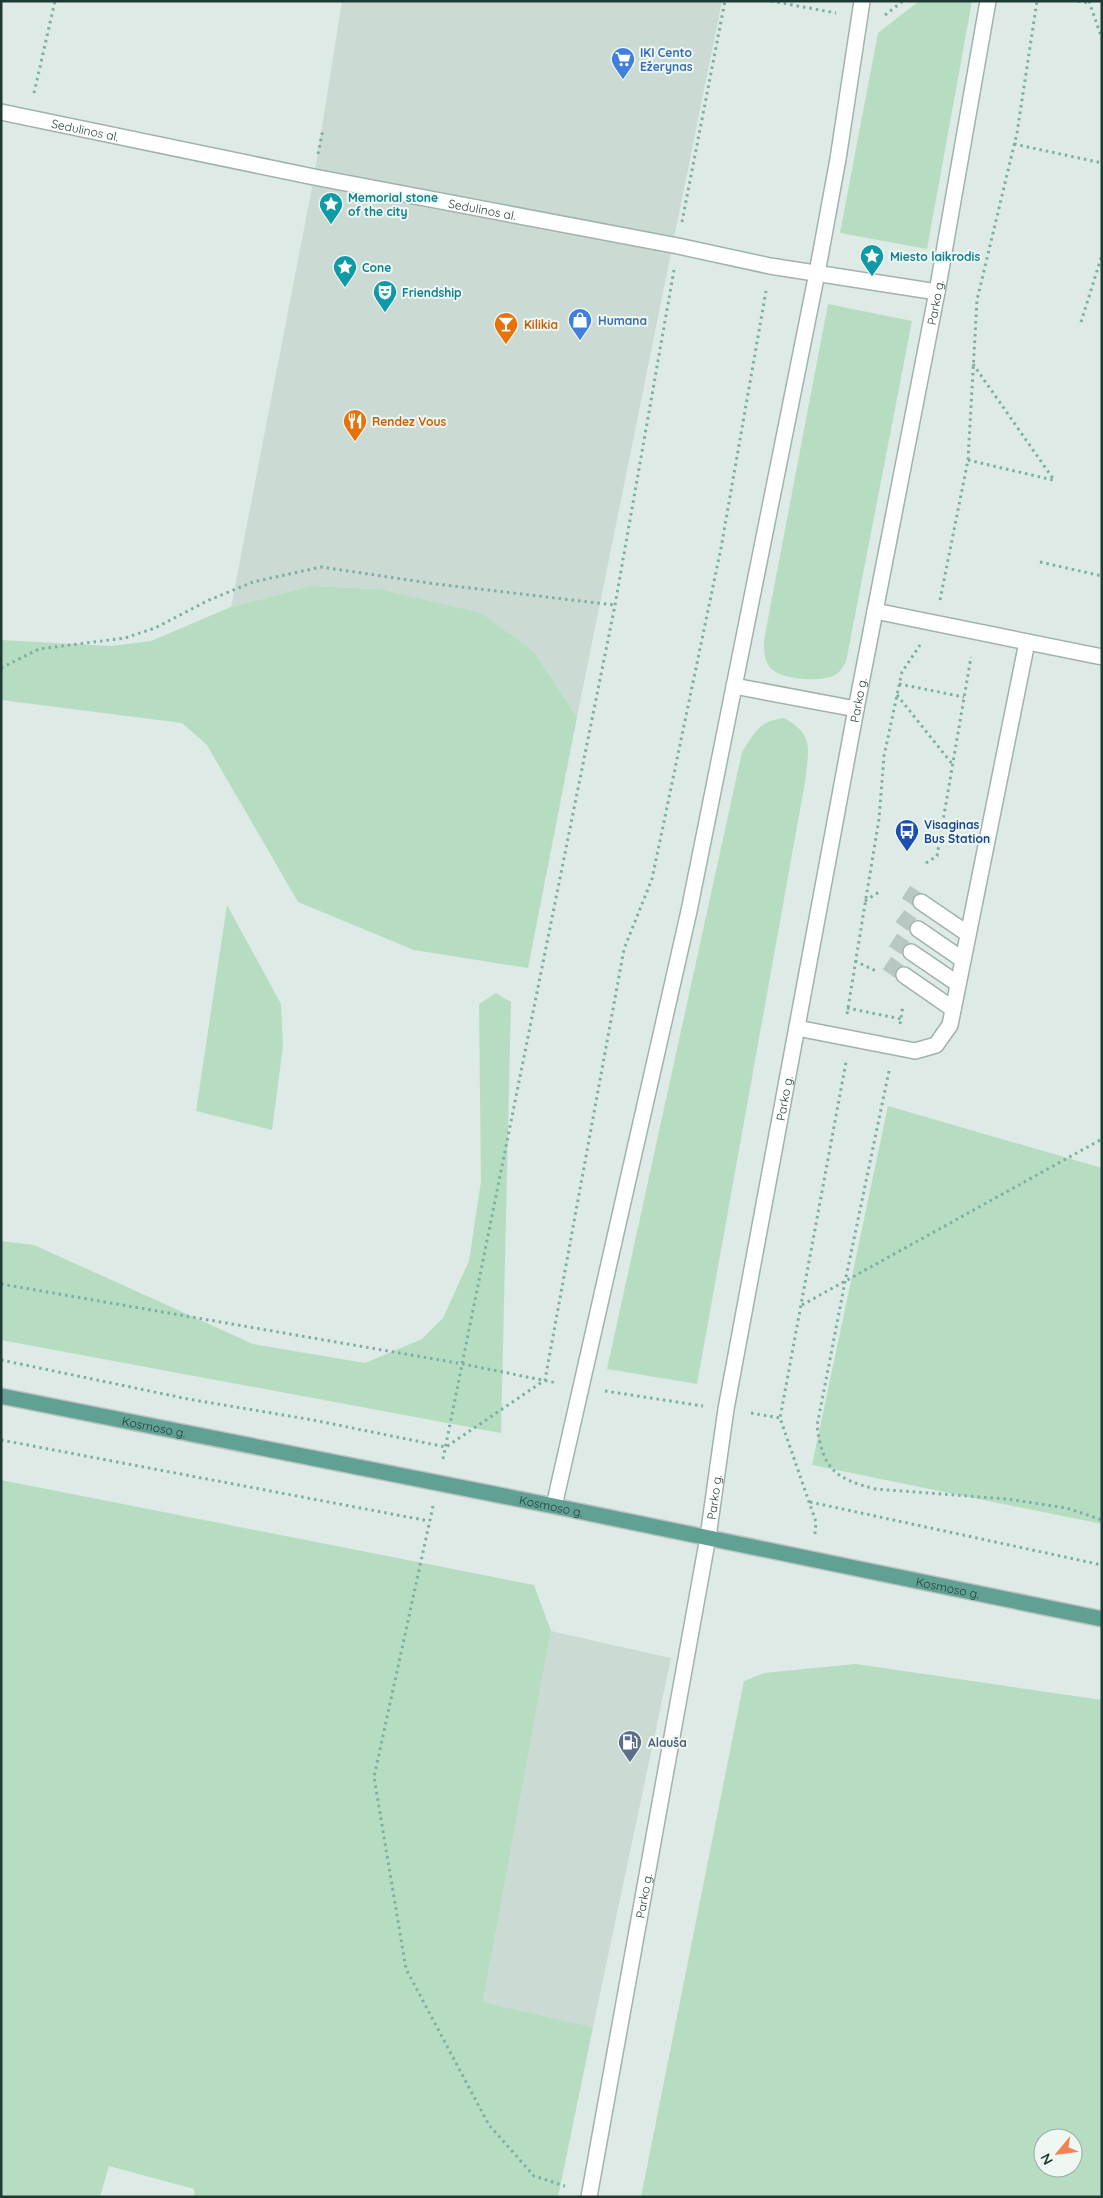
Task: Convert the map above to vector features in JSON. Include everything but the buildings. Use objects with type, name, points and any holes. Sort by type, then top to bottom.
[{"type":"main road","name":"Kosmoso g.","points":[[1,1396],[708,1537],[1102,1619]]},
{"type":"street","points":[[554,1506],[689,911],[838,158],[862,1]]},
{"type":"street","name":"Parko g.","points":[[589,2195],[708,1537],[726,1409],[856,709],[937,292],[988,1]]},
{"type":"street","name":"Sedulinos al.","points":[[1,112],[305,175],[678,246],[770,266],[937,292]]},
{"type":"street","points":[[875,611],[1102,657]]},
{"type":"street","points":[[797,1028],[915,1051],[936,1045],[950,1025],[1027,642]]},
{"type":"street","points":[[734,686],[856,709]]},
{"type":"street","points":[[921,902],[968,934]]},
{"type":"street","points":[[918,929],[963,960]]},
{"type":"street","points":[[911,952],[958,984]]},
{"type":"street","points":[[904,975],[953,1009]]},
{"type":"path","points":[[29,117],[54,1]]},
{"type":"path","points":[[589,2195],[534,2176],[489,2125],[406,1969],[374,1776],[446,1447],[615,606],[678,246],[725,1]]},
{"type":"path","points":[[814,1559],[816,1522],[780,1418],[846,1062],[847,1008],[879,819],[884,756],[902,672],[936,624],[968,460],[977,300],[1014,144],[1036,1]]},
{"type":"path","points":[[1078,1],[1088,2],[1102,39]]},
{"type":"path","points":[[1014,144],[1102,163]]},
{"type":"path","points":[[1081,322],[1102,255]]},
{"type":"path","points":[[1,1360],[188,1399],[313,1420],[446,1447],[545,1380],[624,949],[652,879],[721,548],[770,266]]},
{"type":"path","points":[[968,460],[1054,480],[973,364]]},
{"type":"path","points":[[1040,562],[1102,576]]},
{"type":"path","points":[[1,668],[39,649],[125,638],[155,628],[209,600],[253,582],[321,567],[436,584],[615,606]]},
{"type":"path","points":[[926,863],[936,856],[975,632]]},
{"type":"path","points":[[899,684],[964,697]]},
{"type":"path","points":[[897,695],[952,765]]},
{"type":"path","points":[[865,901],[879,892]]},
{"type":"path","points":[[855,961],[876,971]]},
{"type":"path","points":[[904,1003],[845,1282],[817,1426],[820,1448],[828,1464],[839,1476],[856,1484],[875,1489],[1015,1501],[1067,1508],[1102,1520]]},
{"type":"path","points":[[847,1008],[900,1019]]},
{"type":"path","points":[[802,1306],[1102,1139]]},
{"type":"path","points":[[1,1284],[463,1364],[581,1387],[780,1418]]},
{"type":"path","points":[[1,1440],[430,1522]]},
{"type":"path","points":[[809,1502],[1102,1564]]},
{"type":"shaded area","points":[[342,1],[722,1],[577,717],[534,652],[378,589],[310,586],[231,607],[314,177]]},
{"type":"shaded area","points":[[551,1631],[671,1658],[593,2027],[483,2002]]},
{"type":"green space","points":[[919,1],[972,1],[927,249],[840,233],[878,33]]},
{"type":"green space","points":[[828,304],[912,321],[846,662],[839,672],[833,676],[818,679],[799,679],[774,671],[769,666],[764,651],[764,640]]},
{"type":"green space","points":[[310,586],[378,589],[481,613],[534,652],[577,717],[528,968],[414,950],[298,902],[207,745],[182,723],[1,700],[1,640],[111,646],[151,641],[231,607]]},
{"type":"green space","points":[[784,718],[801,731],[808,745],[805,782],[697,1384],[607,1369],[742,752],[758,729],[769,722]]},
{"type":"green space","points":[[227,905],[281,1004],[283,1046],[272,1130],[196,1111]]},
{"type":"green space","points":[[496,993],[511,1002],[501,1433],[1,1340],[1,1241],[34,1245],[253,1344],[365,1363],[422,1339],[443,1318],[469,1261],[481,1181],[479,1004]]},
{"type":"green space","points":[[888,1106],[1102,1168],[1102,1524],[812,1465]]},
{"type":"green space","points":[[1,1480],[534,1585],[551,1631],[483,2002],[593,2027],[558,2197],[195,2197],[194,2189],[109,2166],[100,2197],[1,2197]]},
{"type":"green space","points":[[856,1664],[1102,1700],[1102,2197],[641,2197],[744,1681],[764,1673]]},
{"type":"tunnel","points":[[906,892],[921,902]]},
{"type":"tunnel","points":[[900,916],[918,929]]},
{"type":"tunnel","points":[[893,940],[911,952]]},
{"type":"tunnel","points":[[887,963],[904,975]]},
{"type":"place","name":"IKI Cento Ežerynas","points":[[623,80]]},
{"type":"place","name":"Memorial stone of the city","points":[[331,225]]},
{"type":"place","name":"Miesto laikrodis","points":[[872,277]]},
{"type":"place","name":"Cone","points":[[345,288]]},
{"type":"place","name":"Friendship","points":[[385,313]]},
{"type":"place","name":"Humana","points":[[580,341]]},
{"type":"place","name":"Kilikia","points":[[506,345]]},
{"type":"place","name":"Rendez Vous","points":[[355,442]]},
{"type":"place","name":"Visaginas Bus Station","points":[[907,852]]},
{"type":"place","name":"Alauša","points":[[630,1763]]}]
